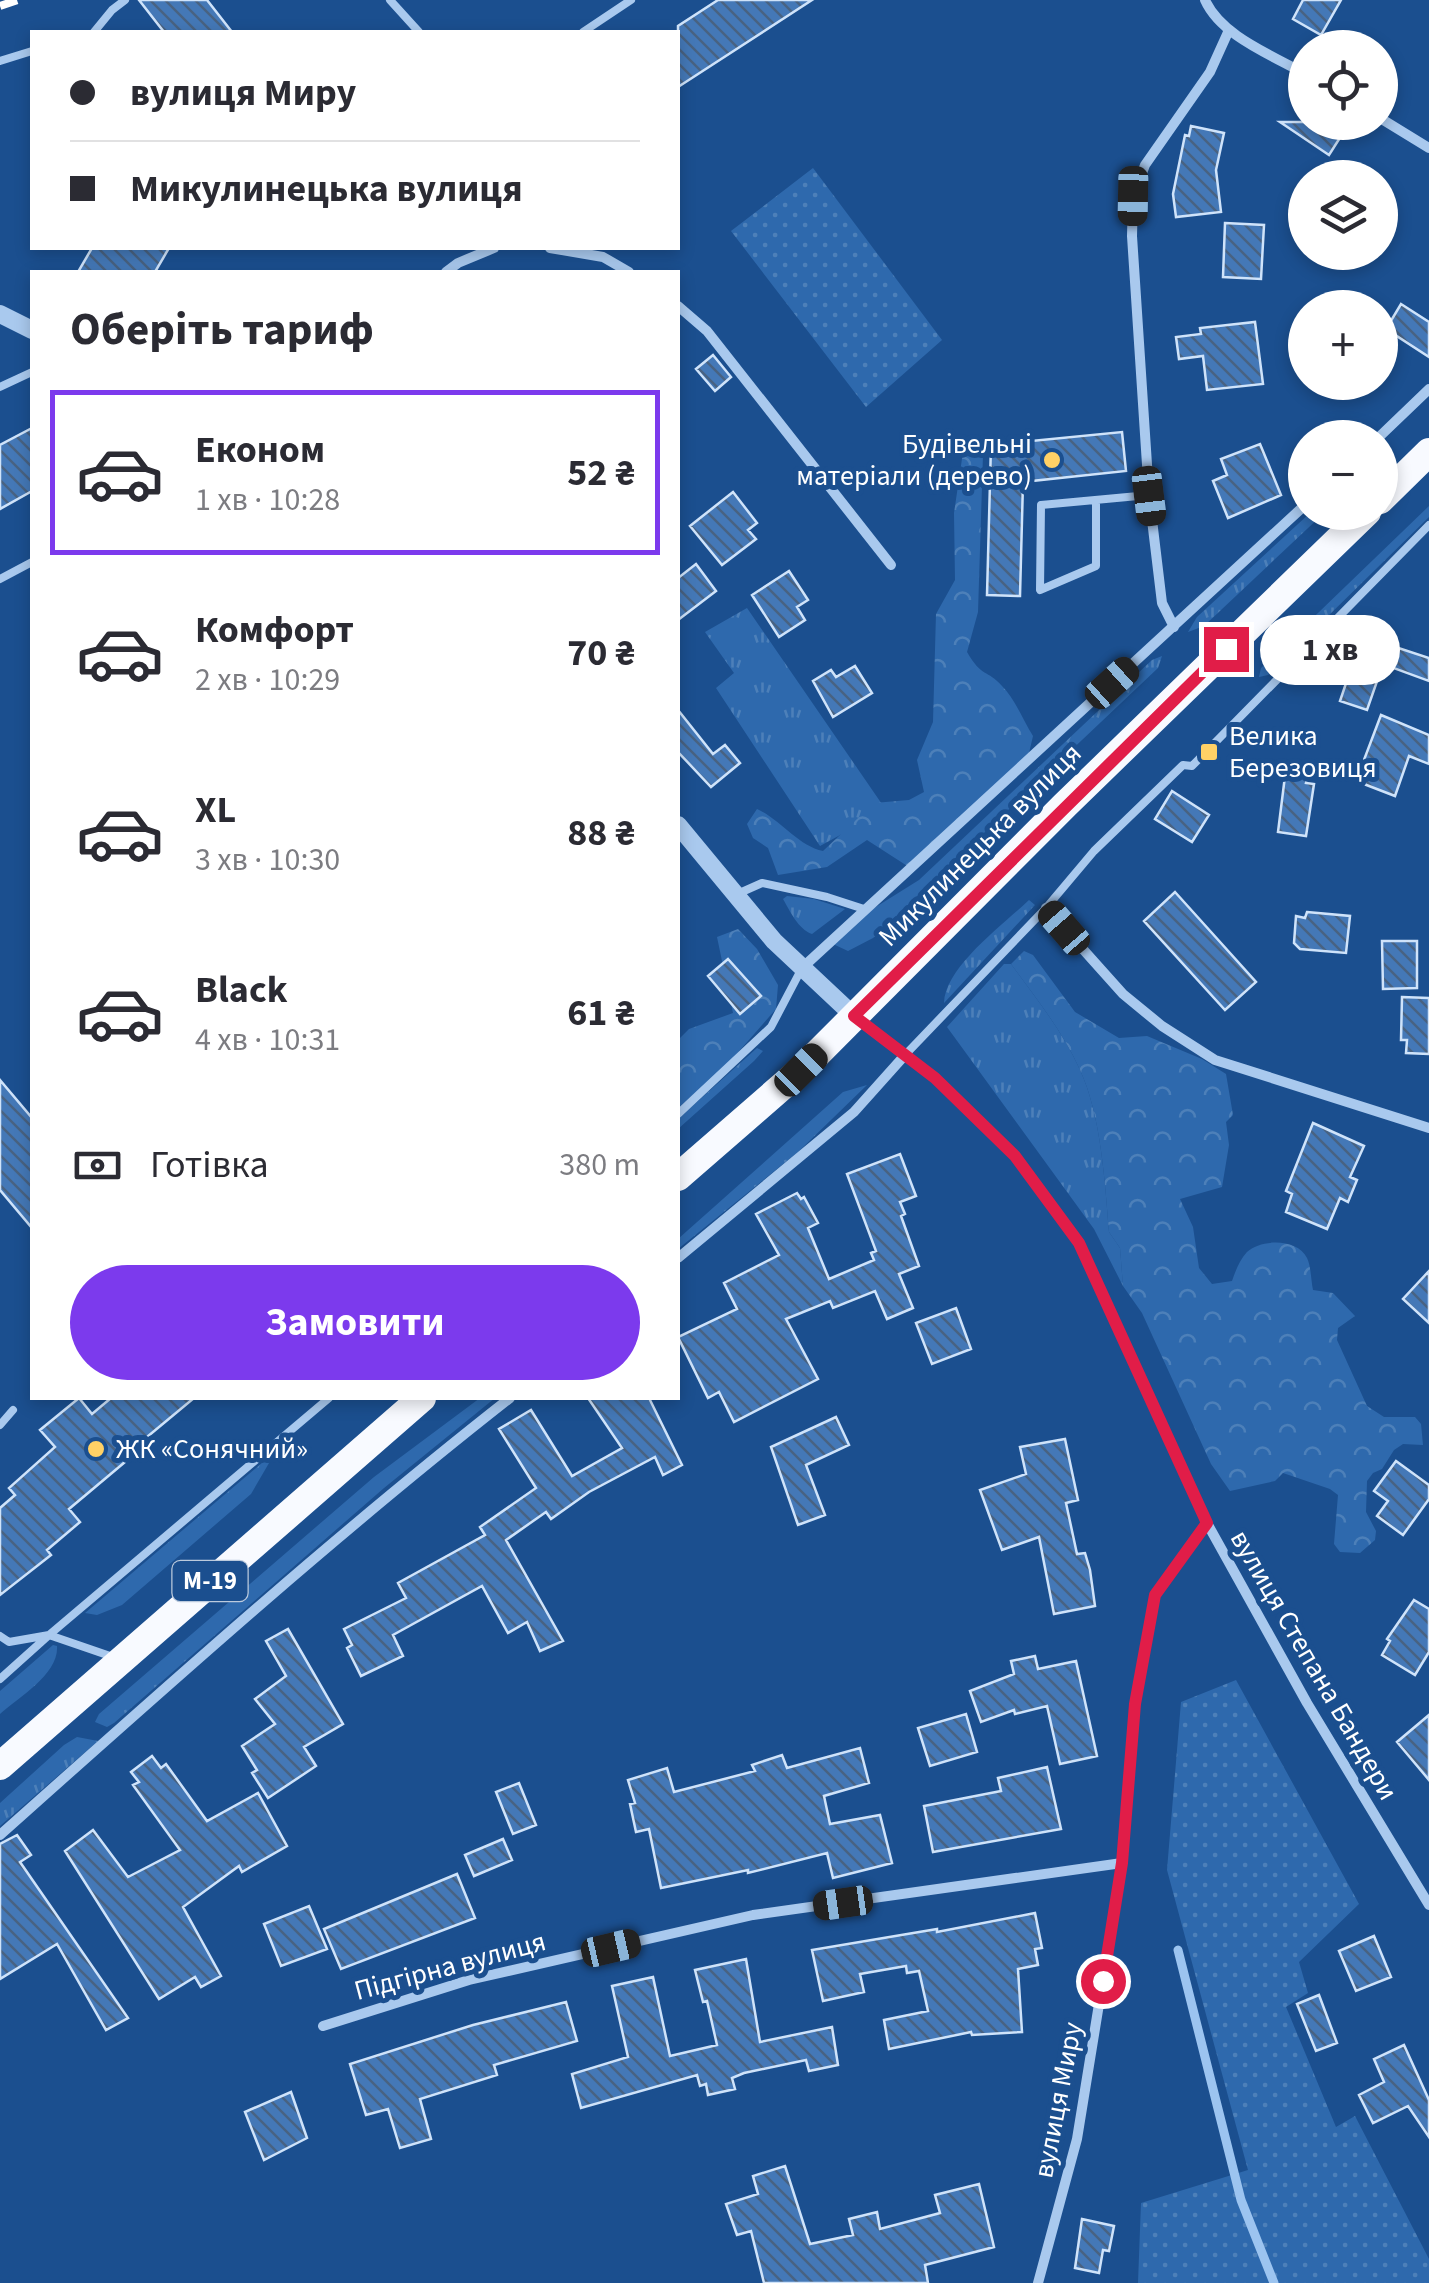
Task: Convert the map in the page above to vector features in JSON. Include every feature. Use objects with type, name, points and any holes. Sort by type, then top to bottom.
[{"type":"highway","points":[[1398,482],[1429,452]]},
{"type":"highway","name":"Микулинецька вулиця","points":[[680,1175],[801,1070],[1065,805],[1348,530]]},
{"type":"highway","name":"М-19","points":[[0,1766],[420,1400]]},
{"type":"street","points":[[1205,0],[1229,30],[1288,64]]},
{"type":"street","points":[[1174,626],[1162,602],[1149,496],[1132,236],[1133,196],[1145,165],[1210,72],[1229,30]]},
{"type":"street","points":[[1398,129],[1429,148]]},
{"type":"street","points":[[449,270],[489,250]]},
{"type":"street","points":[[562,250],[604,257],[626,270]]},
{"type":"street","points":[[680,308],[707,331],[891,564]]},
{"type":"street","points":[[0,314],[30,329]]},
{"type":"street","points":[[1397,420],[1429,389]]},
{"type":"street","points":[[802,968],[1288,521]]},
{"type":"street","points":[[680,828],[734,895],[802,968],[854,1016]]},
{"type":"street","points":[[1046,908],[1122,994],[1215,1060],[1429,1128]]},
{"type":"street","name":"вулиця Степана Бандери","points":[[854,1016],[935,1078],[1015,1156],[1079,1243],[1207,1523],[1316,1720],[1429,1905]]},
{"type":"street","points":[[680,1256],[854,1112],[904,1055]]},
{"type":"street","points":[[0,1835],[142,1706],[422,1467],[507,1400]]},
{"type":"street","name":"вулиця Миру","points":[[1038,2283],[1077,2139],[1122,1863],[1135,1704],[1155,1595],[1207,1523]]},
{"type":"street","name":"Підгірна вулиця","points":[[324,2026],[469,1980],[753,1915],[1122,1863]]},
{"type":"lane","points":[[96,30],[125,0]]},
{"type":"lane","points":[[390,0],[417,30]]},
{"type":"lane","points":[[587,30],[631,0]]},
{"type":"lane","points":[[0,61],[30,52]]},
{"type":"lane","points":[[0,387],[30,373]]},
{"type":"lane","points":[[1096,502],[1096,566],[1040,590],[1041,505],[1149,496]]},
{"type":"lane","points":[[904,1055],[1046,908],[1094,850],[1182,765],[1192,766],[1208,752],[1261,692],[1429,525]]},
{"type":"lane","points":[[0,580],[30,563]]},
{"type":"lane","points":[[734,895],[762,882],[864,910]]},
{"type":"lane","points":[[680,1112],[771,1027],[802,968]]},
{"type":"lane","points":[[0,1679],[328,1400]]},
{"type":"lane","points":[[0,1425],[13,1410]]},
{"type":"lane","points":[[0,1636],[9,1642],[50,1635],[120,1660]]},
{"type":"green space","points":[[813,168],[942,340],[866,407],[731,231]]},
{"type":"green space","points":[[963,452],[983,454],[978,612],[967,652],[1015,703],[1033,736],[1029,753],[912,869],[867,840],[827,867],[778,875],[768,848],[753,838],[747,824],[757,809],[806,844],[823,851],[874,803],[909,800],[924,792],[917,760],[933,722],[936,614],[955,580],[954,513]]},
{"type":"green space","points":[[1429,506],[1429,517],[1268,675],[1259,677],[1261,668]]},
{"type":"green space","points":[[1292,530],[1306,530],[1204,626],[1188,632],[1197,617]]},
{"type":"green space","points":[[747,608],[886,810],[820,846],[716,688],[734,673],[705,632]]},
{"type":"green space","points":[[1162,656],[1158,668],[873,938],[848,951],[833,944],[871,910],[919,880],[1152,660]]},
{"type":"green space","points":[[787,896],[845,909],[812,934],[795,919],[783,899]]},
{"type":"green space","points":[[1029,900],[1035,905],[944,1003],[947,989],[964,961]]},
{"type":"green space","points":[[738,929],[757,949],[778,985],[776,1009],[726,1066],[680,1106],[680,1038],[689,1029],[733,1013],[717,937]]},
{"type":"green space","points":[[1024,951],[1033,955],[1075,1012],[1119,1038],[1147,1036],[1202,1059],[1226,1074],[1233,1115],[1226,1122],[1229,1145],[1222,1187],[1180,1199],[1193,1227],[1199,1268],[1212,1284],[1232,1281],[1242,1259],[1253,1248],[1278,1243],[1302,1251],[1308,1261],[1313,1290],[1333,1293],[1355,1316],[1338,1328],[1337,1340],[1367,1406],[1384,1417],[1415,1417],[1421,1424],[1423,1445],[1403,1444],[1367,1481],[1366,1512],[1376,1531],[1375,1540],[1360,1553],[1340,1552],[1334,1544],[1338,1495],[1330,1489],[1283,1473],[1275,1481],[1230,1491],[1211,1464],[1142,1313],[1123,1286],[1120,1248],[1109,1232],[1093,1107],[1073,1056],[1011,964]]},
{"type":"green space","points":[[1004,964],[1011,964],[1048,1016],[1087,1088],[1101,1149],[1109,1232],[1120,1248],[1123,1286],[1094,1229],[947,1027]]},
{"type":"green space","points":[[757,1048],[763,1051],[680,1127],[680,1117]]},
{"type":"green space","points":[[867,1085],[798,1152],[680,1247],[680,1237],[843,1092]]},
{"type":"green space","points":[[477,1400],[493,1400],[384,1488],[114,1723],[107,1727],[95,1722],[99,1714],[374,1477]]},
{"type":"green space","points":[[276,1451],[251,1494],[122,1605],[97,1615],[85,1613]]},
{"type":"green space","points":[[53,1645],[57,1646],[52,1666],[0,1714],[0,1691]]},
{"type":"green space","points":[[1236,1680],[1359,1904],[1299,1962],[1308,1993],[1286,2007],[1336,2127],[1355,2116],[1429,2259],[1429,2283],[1138,2283],[1141,2203],[1248,2170],[1167,1870],[1181,1702]]},
{"type":"green space","points":[[77,1737],[98,1741],[0,1826],[0,1803]]},
{"type":"building","points":[[139,0],[207,0],[230,30],[162,30]]},
{"type":"building","points":[[718,0],[812,0],[680,86],[678,26]]},
{"type":"building","points":[[1303,0],[1341,0],[1324,30],[1312,30],[1293,19]]},
{"type":"building","points":[[1191,126],[1224,133],[1216,170],[1221,212],[1176,217],[1173,194],[1185,135],[1189,136]]},
{"type":"building","points":[[1307,140],[1339,140],[1329,155]]},
{"type":"building","points":[[1225,223],[1264,225],[1261,279],[1223,277]]},
{"type":"building","points":[[91,250],[168,250],[156,270],[79,270]]},
{"type":"building","points":[[1401,304],[1429,322],[1429,357],[1398,337]]},
{"type":"building","points":[[1255,322],[1263,384],[1207,390],[1203,356],[1179,359],[1176,337],[1201,334],[1200,328]]},
{"type":"building","points":[[713,355],[731,377],[715,391],[696,369]]},
{"type":"building","points":[[30,429],[30,492],[0,509],[0,445]]},
{"type":"building","points":[[1122,432],[1126,471],[1023,482],[1020,596],[987,595],[991,445]]},
{"type":"building","points":[[1260,444],[1281,495],[1228,518],[1213,481],[1227,475],[1221,459]]},
{"type":"building","points":[[733,492],[757,523],[748,530],[756,539],[722,565],[690,526]]},
{"type":"building","points":[[696,564],[716,591],[680,618],[680,576]]},
{"type":"building","points":[[789,571],[808,600],[797,607],[805,620],[779,637],[752,595]]},
{"type":"building","points":[[1362,636],[1429,658],[1429,681],[1383,664],[1367,710],[1340,701]]},
{"type":"building","points":[[855,666],[872,693],[833,717],[813,681],[831,670],[836,677]]},
{"type":"building","points":[[680,713],[713,754],[725,745],[740,763],[711,787],[680,754]]},
{"type":"building","points":[[1381,715],[1429,735],[1429,764],[1409,756],[1395,796],[1356,781]]},
{"type":"building","points":[[1285,776],[1314,784],[1306,836],[1278,832]]},
{"type":"building","points":[[1172,791],[1209,815],[1192,842],[1155,819]]},
{"type":"building","points":[[1175,892],[1256,982],[1225,1010],[1144,921]]},
{"type":"building","points":[[1307,912],[1350,916],[1346,953],[1300,949],[1294,943],[1296,916],[1305,918]]},
{"type":"building","points":[[1382,941],[1417,941],[1417,988],[1383,989]]},
{"type":"building","points":[[728,959],[761,996],[740,1014],[708,976]]},
{"type":"building","points":[[1402,997],[1429,998],[1429,1054],[1406,1053],[1407,1040],[1401,1040]]},
{"type":"building","points":[[0,1080],[30,1116],[30,1226],[0,1190]]},
{"type":"building","points":[[1313,1123],[1364,1146],[1350,1177],[1357,1180],[1348,1202],[1340,1198],[1327,1229],[1286,1212],[1292,1194],[1286,1191]]},
{"type":"building","points":[[900,1154],[916,1196],[900,1202],[905,1214],[901,1216],[919,1266],[899,1274],[913,1308],[887,1319],[875,1291],[833,1308],[830,1301],[786,1319],[818,1379],[734,1422],[719,1392],[708,1398],[680,1336],[737,1309],[724,1283],[779,1255],[756,1214],[797,1193],[801,1199],[804,1197],[818,1223],[808,1228],[829,1279],[874,1260],[871,1253],[876,1251],[847,1174]]},
{"type":"building","points":[[1429,1271],[1429,1323],[1403,1299]]},
{"type":"building","points":[[956,1308],[971,1349],[932,1364],[916,1323]]},
{"type":"building","points":[[77,1400],[92,1414],[109,1400],[192,1400],[147,1437],[150,1441],[69,1509],[80,1522],[47,1550],[51,1555],[0,1595],[0,1508],[15,1495],[9,1488],[55,1447],[40,1430]]},
{"type":"building","points":[[589,1400],[650,1400],[682,1465],[663,1475],[655,1457],[589,1492],[551,1519],[546,1512],[506,1540],[563,1641],[540,1651],[527,1622],[508,1633],[482,1586],[393,1635],[403,1656],[361,1676],[347,1648],[352,1645],[344,1629],[406,1598],[398,1583],[485,1535],[480,1527],[536,1488],[499,1429],[531,1410],[572,1476],[622,1448]]},
{"type":"building","points":[[836,1417],[849,1445],[806,1465],[825,1515],[798,1525],[771,1447]]},
{"type":"building","points":[[1065,1439],[1078,1500],[1066,1503],[1077,1554],[1085,1553],[1090,1570],[1095,1606],[1054,1614],[1039,1537],[1002,1550],[980,1490],[1026,1474],[1020,1447]]},
{"type":"building","points":[[1396,1461],[1429,1485],[1429,1499],[1403,1535],[1377,1516],[1388,1501],[1374,1491]]},
{"type":"building","points":[[1414,1600],[1429,1609],[1429,1652],[1415,1675],[1382,1655],[1390,1641],[1387,1639]]},
{"type":"building","points":[[288,1629],[343,1724],[304,1747],[316,1766],[268,1798],[252,1773],[257,1770],[242,1746],[275,1724],[255,1699],[286,1676],[266,1641]]},
{"type":"building","points":[[1035,1656],[1038,1669],[1076,1661],[1097,1756],[1060,1764],[1047,1706],[1015,1714],[1014,1710],[981,1722],[970,1691],[1014,1674],[1011,1661]]},
{"type":"building","points":[[966,1714],[977,1752],[930,1766],[918,1728]]},
{"type":"building","points":[[1429,1715],[1429,1780],[1397,1742]]},
{"type":"building","points":[[860,1748],[869,1783],[824,1796],[830,1824],[880,1815],[892,1863],[833,1878],[827,1853],[748,1873],[661,1888],[649,1829],[636,1832],[630,1804],[635,1803],[628,1780],[667,1768],[674,1792],[755,1771],[752,1765],[782,1755],[787,1768]]},
{"type":"building","points":[[152,1756],[161,1768],[166,1764],[207,1821],[258,1793],[287,1846],[242,1872],[239,1866],[183,1907],[221,1976],[201,1987],[195,1977],[159,1999],[65,1851],[93,1830],[128,1877],[180,1850],[133,1785],[139,1782],[131,1772]]},
{"type":"building","points":[[1047,1767],[1061,1829],[933,1852],[924,1806],[1001,1791],[998,1778]]},
{"type":"building","points":[[519,1783],[536,1825],[513,1834],[496,1792]]},
{"type":"building","points":[[17,1835],[31,1855],[20,1862],[128,2018],[106,2030],[57,1944],[0,1979],[0,1844]]},
{"type":"building","points":[[503,1839],[512,1860],[474,1876],[465,1855]]},
{"type":"building","points":[[457,1874],[475,1918],[341,1969],[324,1929]]},
{"type":"building","points":[[309,1906],[327,1949],[281,1966],[264,1924]]},
{"type":"building","points":[[1035,1913],[1042,1948],[1035,1949],[1038,1965],[1018,1969],[1022,2032],[971,2032],[889,2049],[884,2020],[928,2011],[919,1971],[907,1973],[906,1966],[860,1974],[864,1992],[823,2001],[812,1950]]},
{"type":"building","points":[[1374,1936],[1391,1977],[1356,1991],[1339,1951]]},
{"type":"building","points":[[746,1959],[760,2042],[832,2027],[838,2065],[809,2071],[806,2060],[744,2073],[732,2078],[735,2089],[708,2095],[706,2084],[700,2086],[697,2075],[581,2108],[572,2074],[628,2057],[612,1986],[653,1977],[670,2056],[717,2045],[695,1970]]},
{"type":"building","points":[[1319,1995],[1337,2043],[1316,2051],[1297,2004]]},
{"type":"building","points":[[566,2002],[577,2041],[494,2065],[497,2075],[420,2099],[431,2139],[400,2148],[388,2109],[366,2115],[350,2064],[473,2025]]},
{"type":"building","points":[[1404,2045],[1429,2100],[1429,2137],[1408,2106],[1373,2123],[1359,2095],[1384,2082],[1374,2059]]},
{"type":"building","points":[[291,2092],[307,2138],[264,2160],[245,2112]]},
{"type":"building","points":[[785,2166],[810,2244],[853,2235],[849,2219],[877,2212],[880,2229],[940,2213],[935,2195],[979,2184],[994,2247],[925,2265],[928,2283],[764,2283],[751,2231],[737,2235],[726,2204],[758,2194],[753,2176]]},
{"type":"building","points":[[1082,2219],[1114,2226],[1109,2251],[1103,2250],[1099,2273],[1075,2268]]},
{"type":"waterway","points":[[1178,1950],[1241,2200],[1274,2283]]},
{"type":"railway","points":[[0,6],[18,0]]},
{"type":"place","name":"Будівельні матеріали (дерево)","points":[[1052,460]]},
{"type":"place","name":"Велика Березовиця","points":[[1209,752]]},
{"type":"place","name":"ЖК «Сонячний»","points":[[96,1449]]},
{"type":"route","points":[[1103,1981],[1122,1863],[1135,1704],[1155,1595],[1207,1523],[1079,1243],[1015,1156],[935,1078],[854,1016],[1226,649]]}]
